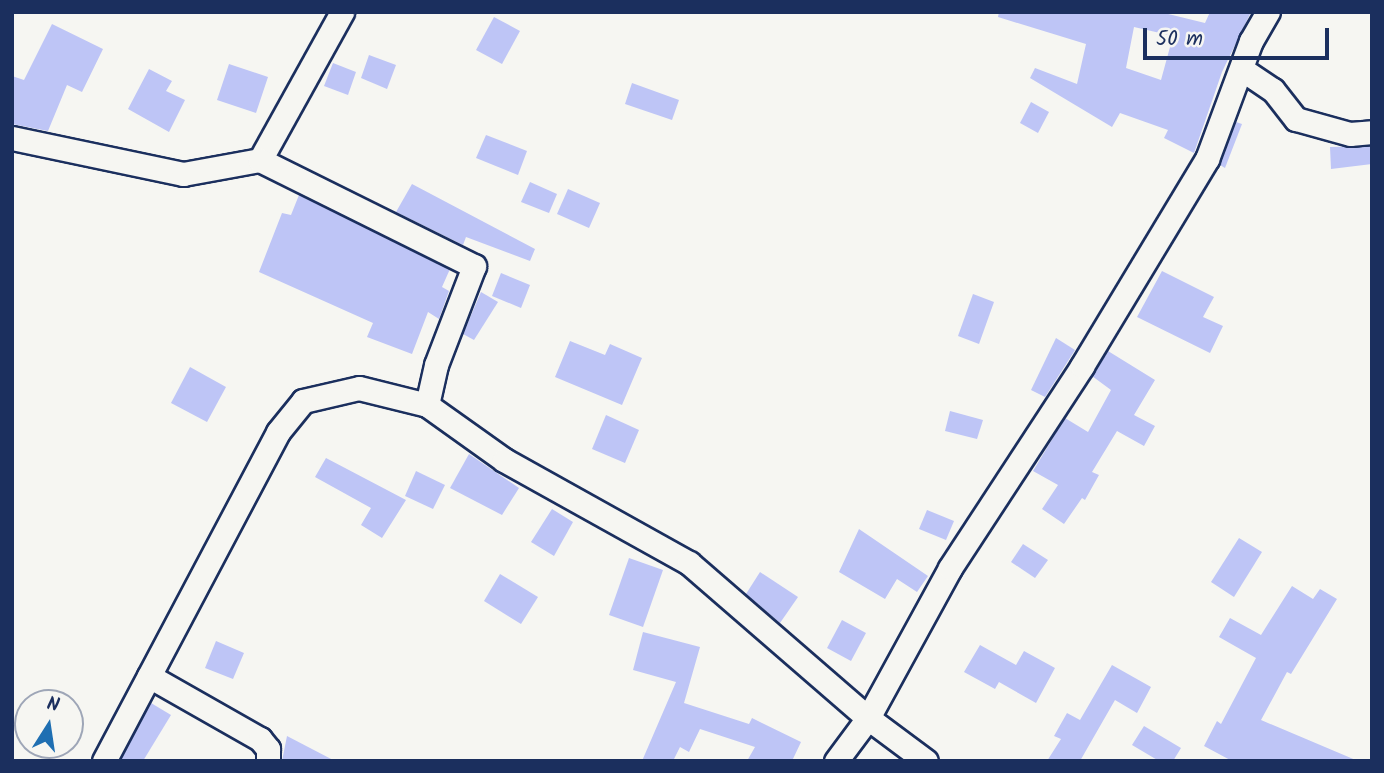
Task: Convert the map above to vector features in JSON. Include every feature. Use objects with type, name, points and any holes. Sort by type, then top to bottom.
[{"type":"street","points":[[260,160],[342,12]]},
{"type":"street","points":[[836,761],[868,718],[950,568],[1082,366],[1207,159],[1243,70],[1251,41],[1268,12]]},
{"type":"street","points":[[1243,70],[1273,90],[1296,119],[1350,134],[1372,132]]},
{"type":"street","points":[[12,138],[183,174],[260,160],[474,266],[436,365],[427,405]]},
{"type":"street","points":[[104,761],[278,432],[303,401],[359,388],[427,405],[504,460],[689,563],[868,718],[926,761]]},
{"type":"street","points":[[149,676],[260,739],[268,749],[268,761]]},
{"type":"building","points":[[999,12],[1160,12],[1205,23],[1210,12],[1251,12],[1222,72],[1194,153],[1164,138],[1168,130],[1120,113],[1112,127],[1030,78],[1035,68],[1077,84],[1086,44],[998,17]],"holes":[[[1134,27],[1173,36],[1161,80],[1126,68]]]},
{"type":"building","points":[[494,17],[520,31],[502,64],[476,50]]},
{"type":"building","points":[[52,24],[103,49],[82,92],[67,85],[48,131],[12,124],[12,76],[24,80]]},
{"type":"building","points":[[369,55],[396,65],[387,89],[361,78]]},
{"type":"building","points":[[333,63],[356,72],[348,95],[324,86]]},
{"type":"building","points":[[229,64],[268,77],[256,113],[217,100]]},
{"type":"building","points":[[149,69],[172,81],[166,91],[185,100],[169,132],[128,109]]},
{"type":"building","points":[[632,83],[679,100],[672,120],[625,104]]},
{"type":"building","points":[[1031,102],[1049,112],[1038,133],[1020,123]]},
{"type":"building","points":[[1236,122],[1242,124],[1225,168],[1220,165]]},
{"type":"building","points":[[486,135],[527,151],[518,175],[476,158]]},
{"type":"building","points":[[1372,146],[1372,164],[1331,169],[1330,147]]},
{"type":"building","points":[[530,182],[557,194],[549,213],[521,202]]},
{"type":"building","points":[[412,184],[535,249],[530,261],[466,237],[463,245],[396,212]]},
{"type":"building","points":[[568,189],[600,203],[589,228],[557,214]]},
{"type":"building","points":[[299,195],[450,269],[442,287],[449,291],[439,319],[428,312],[412,354],[367,337],[373,323],[259,272],[282,213],[291,215]]},
{"type":"building","points":[[1162,271],[1214,297],[1203,317],[1223,326],[1210,353],[1137,317]]},
{"type":"building","points":[[501,273],[530,285],[521,308],[492,296]]},
{"type":"building","points":[[481,292],[498,302],[474,340],[463,334]]},
{"type":"building","points":[[973,294],[994,302],[979,344],[958,336]]},
{"type":"building","points":[[1056,338],[1075,350],[1045,397],[1031,390]]},
{"type":"building","points":[[570,341],[605,355],[610,344],[642,358],[622,405],[555,377]]},
{"type":"building","points":[[1108,351],[1155,380],[1134,415],[1155,426],[1144,446],[1117,431],[1092,472],[1099,475],[1085,500],[1082,498],[1064,524],[1042,509],[1058,485],[1033,471],[1065,418],[1088,432],[1111,390],[1092,376]]},
{"type":"building","points":[[190,367],[226,387],[207,422],[171,403]]},
{"type":"building","points":[[950,411],[983,420],[977,439],[945,431]]},
{"type":"building","points":[[606,415],[639,430],[625,463],[592,449]]},
{"type":"building","points":[[469,454],[519,488],[502,515],[450,488]]},
{"type":"building","points":[[326,458],[406,500],[382,538],[361,525],[371,508],[315,477]]},
{"type":"building","points":[[416,471],[445,485],[433,509],[405,496]]},
{"type":"building","points":[[552,509],[573,522],[554,556],[531,542]]},
{"type":"building","points":[[927,510],[954,521],[946,540],[919,529]]},
{"type":"building","points":[[859,529],[928,576],[917,592],[897,579],[885,599],[839,572]]},
{"type":"building","points":[[1239,538],[1262,552],[1234,597],[1211,582]]},
{"type":"building","points":[[1023,544],[1048,560],[1035,578],[1011,562]]},
{"type":"building","points":[[629,558],[663,570],[643,627],[609,615]]},
{"type":"building","points":[[760,572],[798,597],[780,623],[746,594]]},
{"type":"building","points":[[500,574],[538,597],[521,624],[484,601]]},
{"type":"building","points":[[1292,586],[1313,599],[1320,589],[1337,599],[1291,674],[1287,672],[1261,720],[1358,761],[1232,761],[1204,746],[1217,721],[1221,724],[1256,658],[1219,637],[1230,618],[1261,635]]},
{"type":"building","points":[[842,620],[866,633],[851,661],[827,648]]},
{"type":"building","points":[[643,632],[700,647],[684,703],[749,724],[752,718],[801,742],[792,761],[747,761],[755,747],[700,729],[689,752],[680,747],[673,761],[642,761],[676,682],[633,670]]},
{"type":"building","points":[[216,641],[244,653],[233,679],[205,668]]},
{"type":"building","points":[[980,645],[1016,665],[1024,651],[1055,668],[1036,703],[999,682],[995,689],[964,672]]},
{"type":"building","points":[[1112,665],[1151,687],[1137,713],[1115,700],[1080,761],[1047,761],[1061,739],[1054,736],[1067,713],[1080,720]]},
{"type":"building","points":[[151,703],[171,715],[143,761],[120,761]]},
{"type":"building","points":[[1144,726],[1181,748],[1173,761],[1159,761],[1132,745]]},
{"type":"building","points":[[287,736],[335,761],[282,761]]}]
